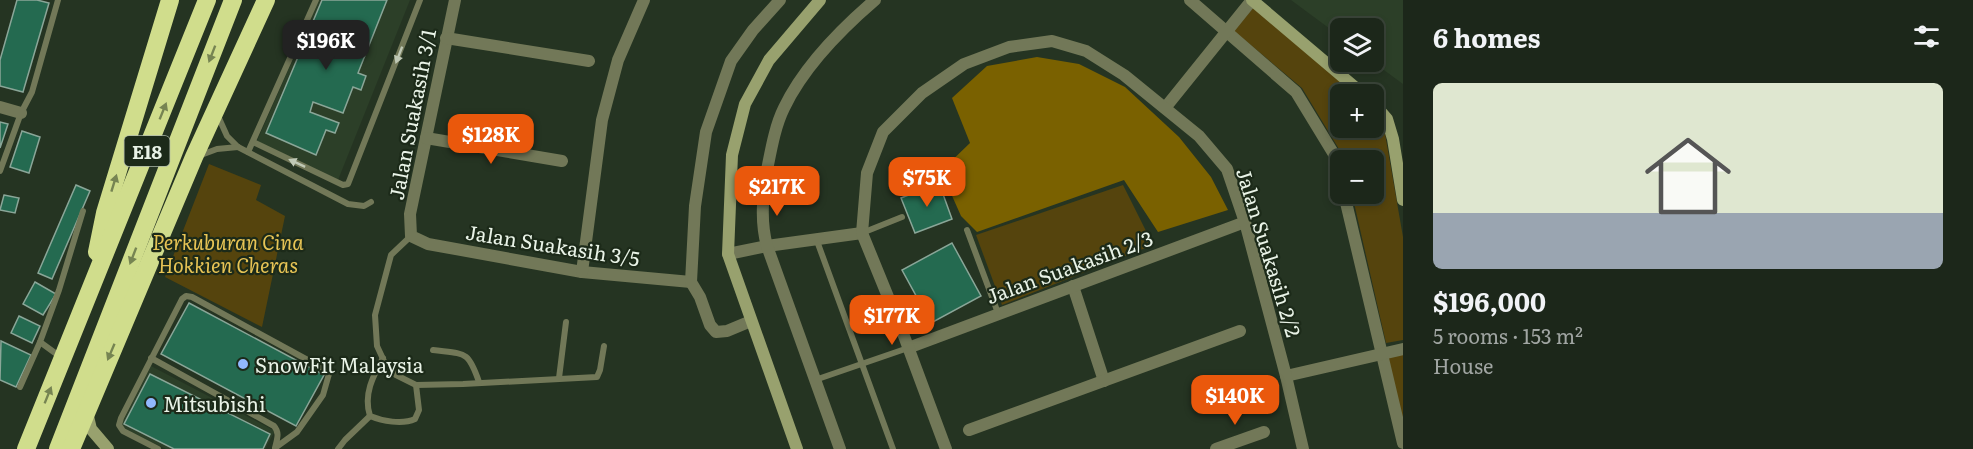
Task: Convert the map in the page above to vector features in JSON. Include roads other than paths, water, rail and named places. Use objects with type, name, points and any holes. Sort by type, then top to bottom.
[{"type":"highway","points":[[86,302],[105,213],[170,0]]},
{"type":"highway","name":"E18","points":[[26,449],[207,0]]},
{"type":"highway","name":"E18","points":[[58,449],[233,0]]},
{"type":"highway","points":[[71,449],[194,157],[266,0]]},
{"type":"street","name":"Jalan Suakasih 3/1","points":[[411,236],[410,214],[454,0]]},
{"type":"street","points":[[582,272],[602,120],[618,60],[644,0]]},
{"type":"street","points":[[751,321],[727,331],[717,332],[710,326],[700,297],[691,282],[695,206],[706,132],[732,61],[753,30],[780,0]]},
{"type":"street","points":[[797,449],[729,254],[732,155],[745,104],[769,60],[820,0]]},
{"type":"street","points":[[840,449],[767,246],[762,228],[762,200],[771,148],[783,110],[802,75],[834,39],[874,0]]},
{"type":"street","points":[[1190,0],[1296,92],[1331,150]]},
{"type":"street","points":[[1165,108],[1252,0],[1351,84]]},
{"type":"street","points":[[446,38],[589,62]]},
{"type":"street","name":"Jalan Suakasih 2/2","points":[[946,449],[862,233],[867,173],[883,132],[922,93],[964,64],[1010,47],[1052,42],[1086,51],[1124,75],[1199,136],[1227,169],[1245,222],[1303,449]]},
{"type":"street","points":[[0,107],[21,113]]},
{"type":"street","points":[[1384,115],[1388,119],[1393,139],[1403,200]]},
{"type":"street","points":[[426,138],[562,162]]},
{"type":"street","points":[[1346,204],[1403,443]]},
{"type":"street","name":"Jalan Suakasih 2/3","points":[[908,348],[1245,222]]},
{"type":"street","points":[[729,254],[767,246],[817,241],[862,233]]},
{"type":"street","name":"Jalan Suakasih 3/5","points":[[411,236],[428,244],[582,272],[691,282]]},
{"type":"street","points":[[1073,286],[1104,381]]},
{"type":"street","points":[[969,430],[1240,331]]},
{"type":"street","points":[[1286,376],[1403,349]]},
{"type":"street","points":[[86,411],[91,429],[108,449]]},
{"type":"street","points":[[1216,449],[1264,432]]},
{"type":"lane","points":[[0,171],[21,113],[32,92],[58,0]]},
{"type":"lane","points":[[248,152],[316,0]]},
{"type":"lane","points":[[252,142],[344,185],[348,184],[420,0]]},
{"type":"lane","points":[[215,110],[227,136],[238,147],[348,204],[364,206],[371,202]]},
{"type":"lane","points":[[194,157],[217,149],[238,147]]},
{"type":"lane","points":[[20,387],[59,290],[83,211]]},
{"type":"lane","points":[[862,233],[902,217]]},
{"type":"lane","points":[[968,231],[998,313]]},
{"type":"lane","points":[[411,236],[391,255],[375,315],[377,346],[396,375],[416,385],[597,377],[604,346]]},
{"type":"lane","points":[[817,241],[893,449]]},
{"type":"lane","points":[[158,449],[123,431],[119,425],[120,418],[182,299],[186,296],[192,297],[330,374],[323,395],[297,432],[274,448]]},
{"type":"lane","points":[[559,378],[566,322]]},
{"type":"lane","points":[[40,342],[62,358]]},
{"type":"lane","points":[[815,380],[908,348]]},
{"type":"lane","points":[[433,350],[466,356],[472,362],[479,382]]},
{"type":"lane","points":[[151,358],[274,426],[278,430],[274,448]]},
{"type":"lane","points":[[383,358],[373,375],[366,404],[370,416],[381,421],[416,419],[419,410],[416,385]]},
{"type":"lane","points":[[338,449],[370,416]]},
{"type":"place","name":"SnowFit Malaysia","points":[[243,364]]},
{"type":"place","name":"Mitsubishi","points":[[151,403]]},
{"type":"park label","name":"Perkuburan Cina Hokkien Cheras","points":[[228,252]]}]
